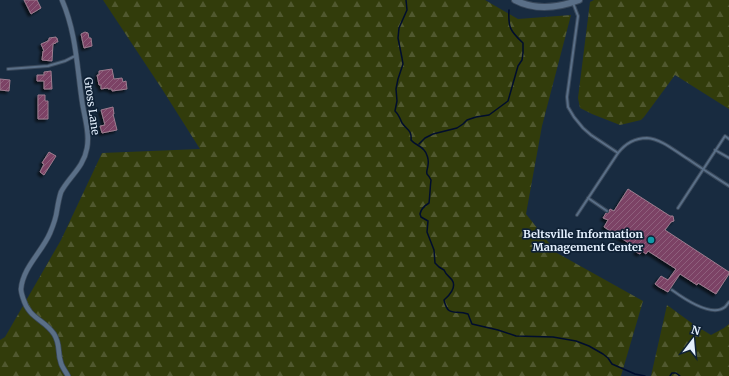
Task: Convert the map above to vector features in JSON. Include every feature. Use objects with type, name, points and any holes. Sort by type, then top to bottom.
[{"type":"street","name":"Gross Lane","points":[[62,0],[72,28],[83,107],[88,130],[87,148],[86,155],[80,167],[61,193],[51,232],[27,271],[21,290],[25,305],[34,317],[48,328],[57,339],[59,344],[60,362],[68,376]]},
{"type":"street","points":[[515,0],[537,7],[556,6],[576,1]]},
{"type":"lane","points":[[576,1],[578,16],[567,97],[568,107],[582,128],[618,153]]},
{"type":"lane","points":[[8,69],[48,66],[76,56]]},
{"type":"lane","points":[[678,208],[725,136],[729,139]]},
{"type":"lane","points":[[577,215],[618,153],[631,141],[640,138],[653,139],[661,142],[729,186]]},
{"type":"lane","points":[[715,150],[729,158]]},
{"type":"lane","points":[[588,198],[607,211]]},
{"type":"lane","points":[[672,290],[693,304],[711,310],[724,307],[729,302]]},
{"type":"green space","points":[[103,0],[485,0],[518,19],[571,15],[542,126],[526,214],[557,253],[643,301],[621,376],[0,376],[0,340],[5,337],[61,240],[102,153],[200,149]]},
{"type":"green space","points":[[594,0],[729,0],[729,109],[675,75],[641,120],[620,125],[580,108],[578,98],[590,2]]},
{"type":"green space","points":[[667,305],[711,335],[729,324],[729,376],[651,376]]},
{"type":"building","points":[[24,0],[37,0],[41,8],[31,14]]},
{"type":"building","points":[[85,32],[88,33],[89,38],[91,38],[92,46],[84,48],[81,34]]},
{"type":"building","points":[[56,37],[58,42],[53,44],[52,61],[42,60],[44,51],[41,44],[48,41],[49,38]]},
{"type":"building","points":[[112,69],[114,79],[122,78],[123,82],[126,81],[127,89],[112,91],[112,89],[108,88],[101,89],[97,75],[99,75],[99,71]]},
{"type":"building","points":[[51,71],[52,89],[44,89],[44,81],[37,81],[37,75],[44,75],[44,72]]},
{"type":"building","points":[[0,79],[10,80],[9,91],[0,90]]},
{"type":"building","points":[[38,95],[45,95],[45,101],[48,101],[48,119],[38,119]]},
{"type":"building","points":[[113,107],[117,130],[102,133],[100,126],[105,125],[101,110]]},
{"type":"building","points":[[49,152],[56,156],[44,175],[40,172],[44,164],[42,163]]},
{"type":"building","name":"Beltsville Information Management Center","points":[[628,189],[670,216],[673,216],[674,221],[671,222],[665,230],[729,272],[716,294],[698,283],[697,285],[680,274],[668,292],[659,287],[655,284],[661,276],[668,280],[676,269],[648,251],[646,254],[642,251],[640,254],[636,252],[638,249],[604,227],[608,220],[603,218],[606,213],[609,212],[610,209],[614,211]]},
{"type":"waterway","points":[[406,0],[407,10],[399,28],[398,38],[403,64],[396,89],[397,101],[395,111],[402,123],[410,132],[411,140],[422,148],[428,157],[427,174],[431,180],[429,203],[423,208],[420,214],[421,217],[428,221],[427,232],[434,250],[435,263],[444,270],[452,280],[454,286],[452,291],[444,300],[446,306],[450,311],[468,314],[472,324],[516,336],[553,337],[576,341],[603,354],[612,364],[635,374],[645,376]]},
{"type":"waterway","points":[[419,144],[425,138],[433,134],[457,128],[467,120],[489,115],[508,101],[523,53],[523,43],[515,35],[510,25],[509,10]]},
{"type":"waterway","points":[[670,376],[672,373],[676,373],[680,376]]},
{"type":"place","name":"Beltsville Information Management Center","points":[[651,240]]}]
